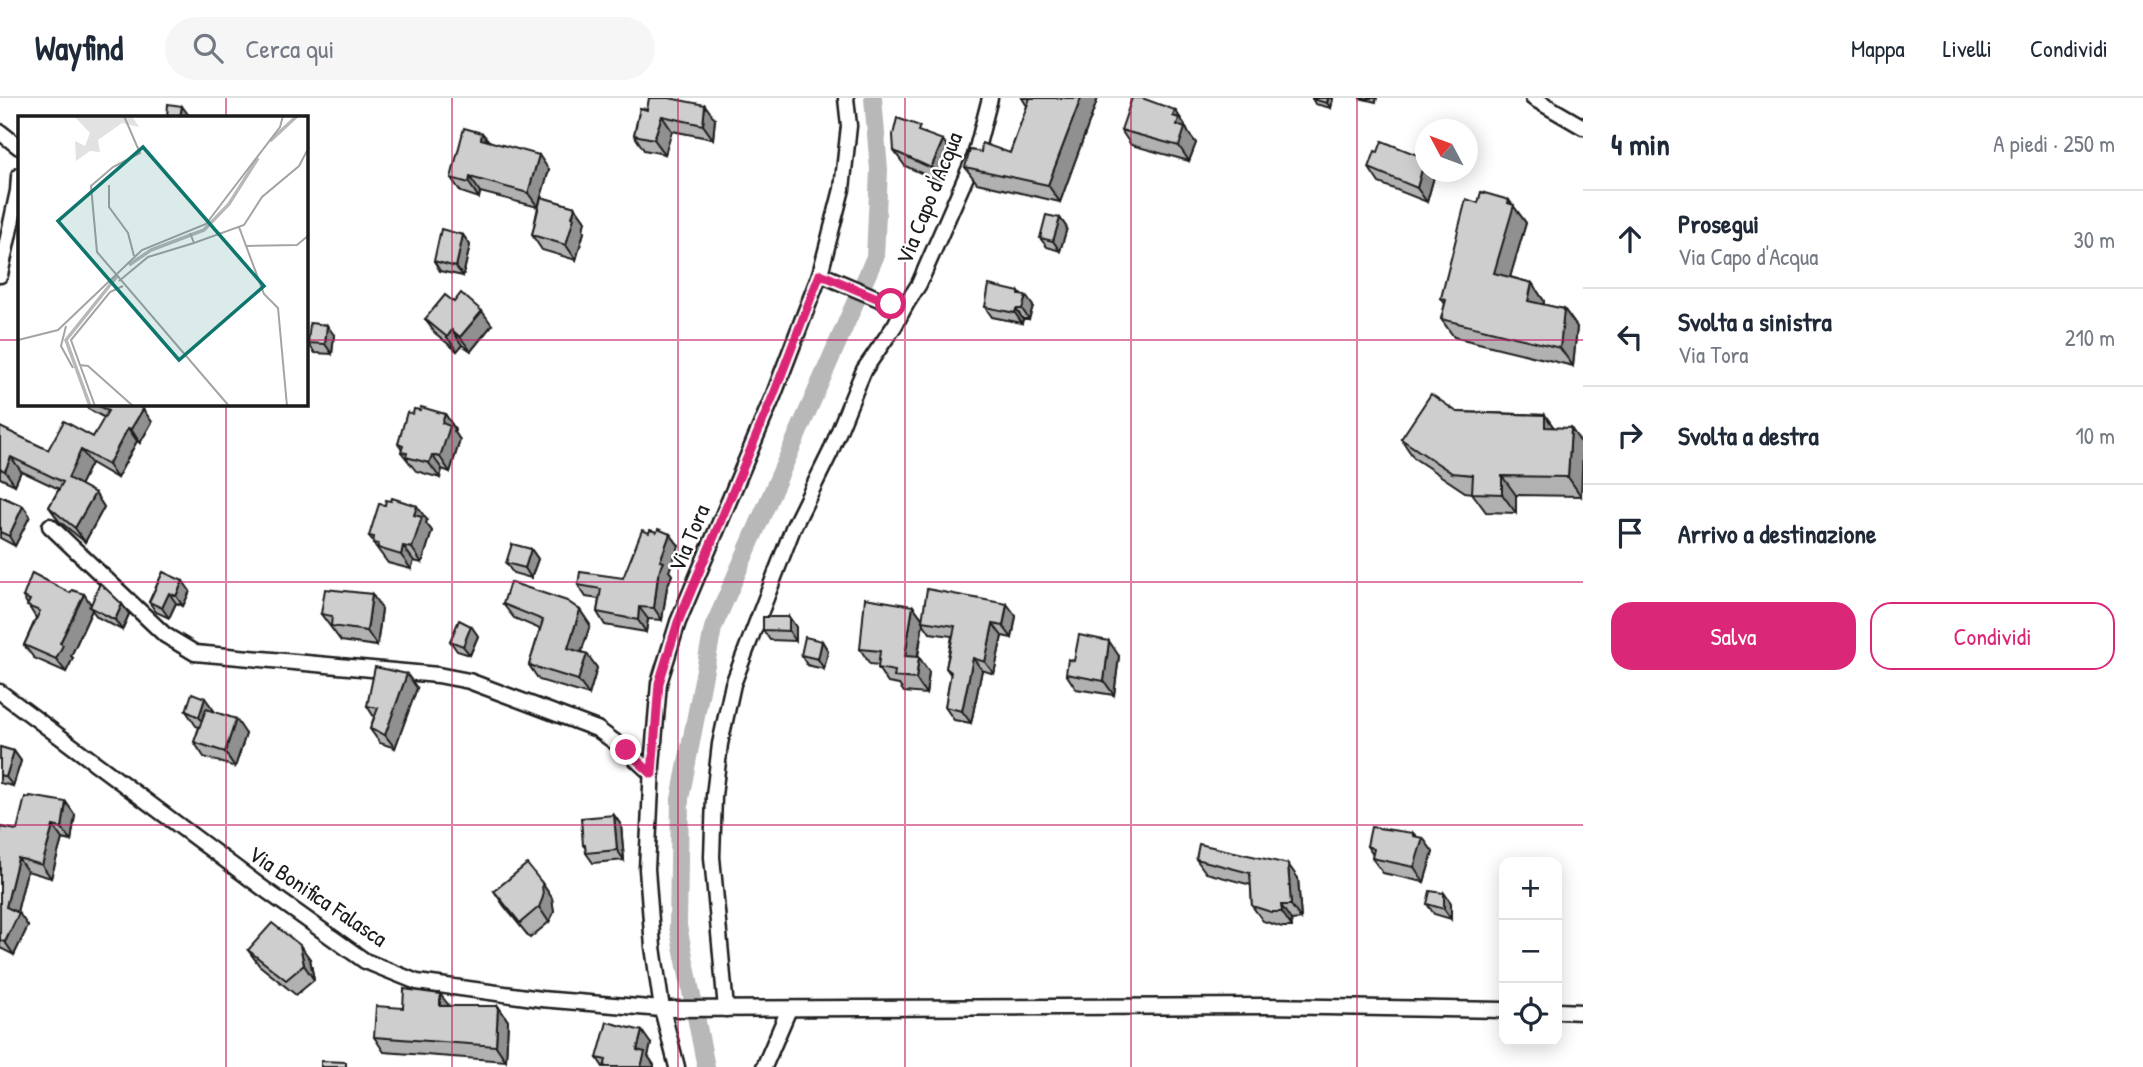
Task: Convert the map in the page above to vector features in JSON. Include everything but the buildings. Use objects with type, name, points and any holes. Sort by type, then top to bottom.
[{"type":"street","name":"Via Tora","points":[[677,1067],[662,1009],[653,947],[647,869],[659,683],[678,622],[823,275],[842,189],[849,126],[846,98]]},
{"type":"street","name":"Via Capo d'Acqua","points":[[721,1009],[712,857],[714,796],[720,744],[733,684],[788,539],[830,453],[864,370],[895,324],[898,305],[919,284],[975,156],[990,98]]},
{"type":"street","points":[[1533,98],[1583,127]]},
{"type":"street","points":[[0,132],[18,146]]},
{"type":"street","points":[[0,275],[18,191]]},
{"type":"street","points":[[823,275],[898,305]]},
{"type":"street","points":[[50,526],[165,635],[195,653],[438,675],[469,681],[597,729],[626,750],[652,774]]},
{"type":"street","name":"Via Bonifica Falasca","points":[[0,692],[365,961],[417,982],[541,999],[662,1009],[1266,1006],[1499,1010]]},
{"type":"street","points":[[764,1067],[789,1009]]},
{"type":"street","points":[[1562,1011],[1583,1012]]},
{"type":"waterway","points":[[706,1067],[678,926],[680,799],[713,628],[875,257],[879,170],[873,98]]},
{"type":"route","points":[[626,750],[652,774],[659,683],[678,622],[774,394],[820,274],[891,304]]}]
